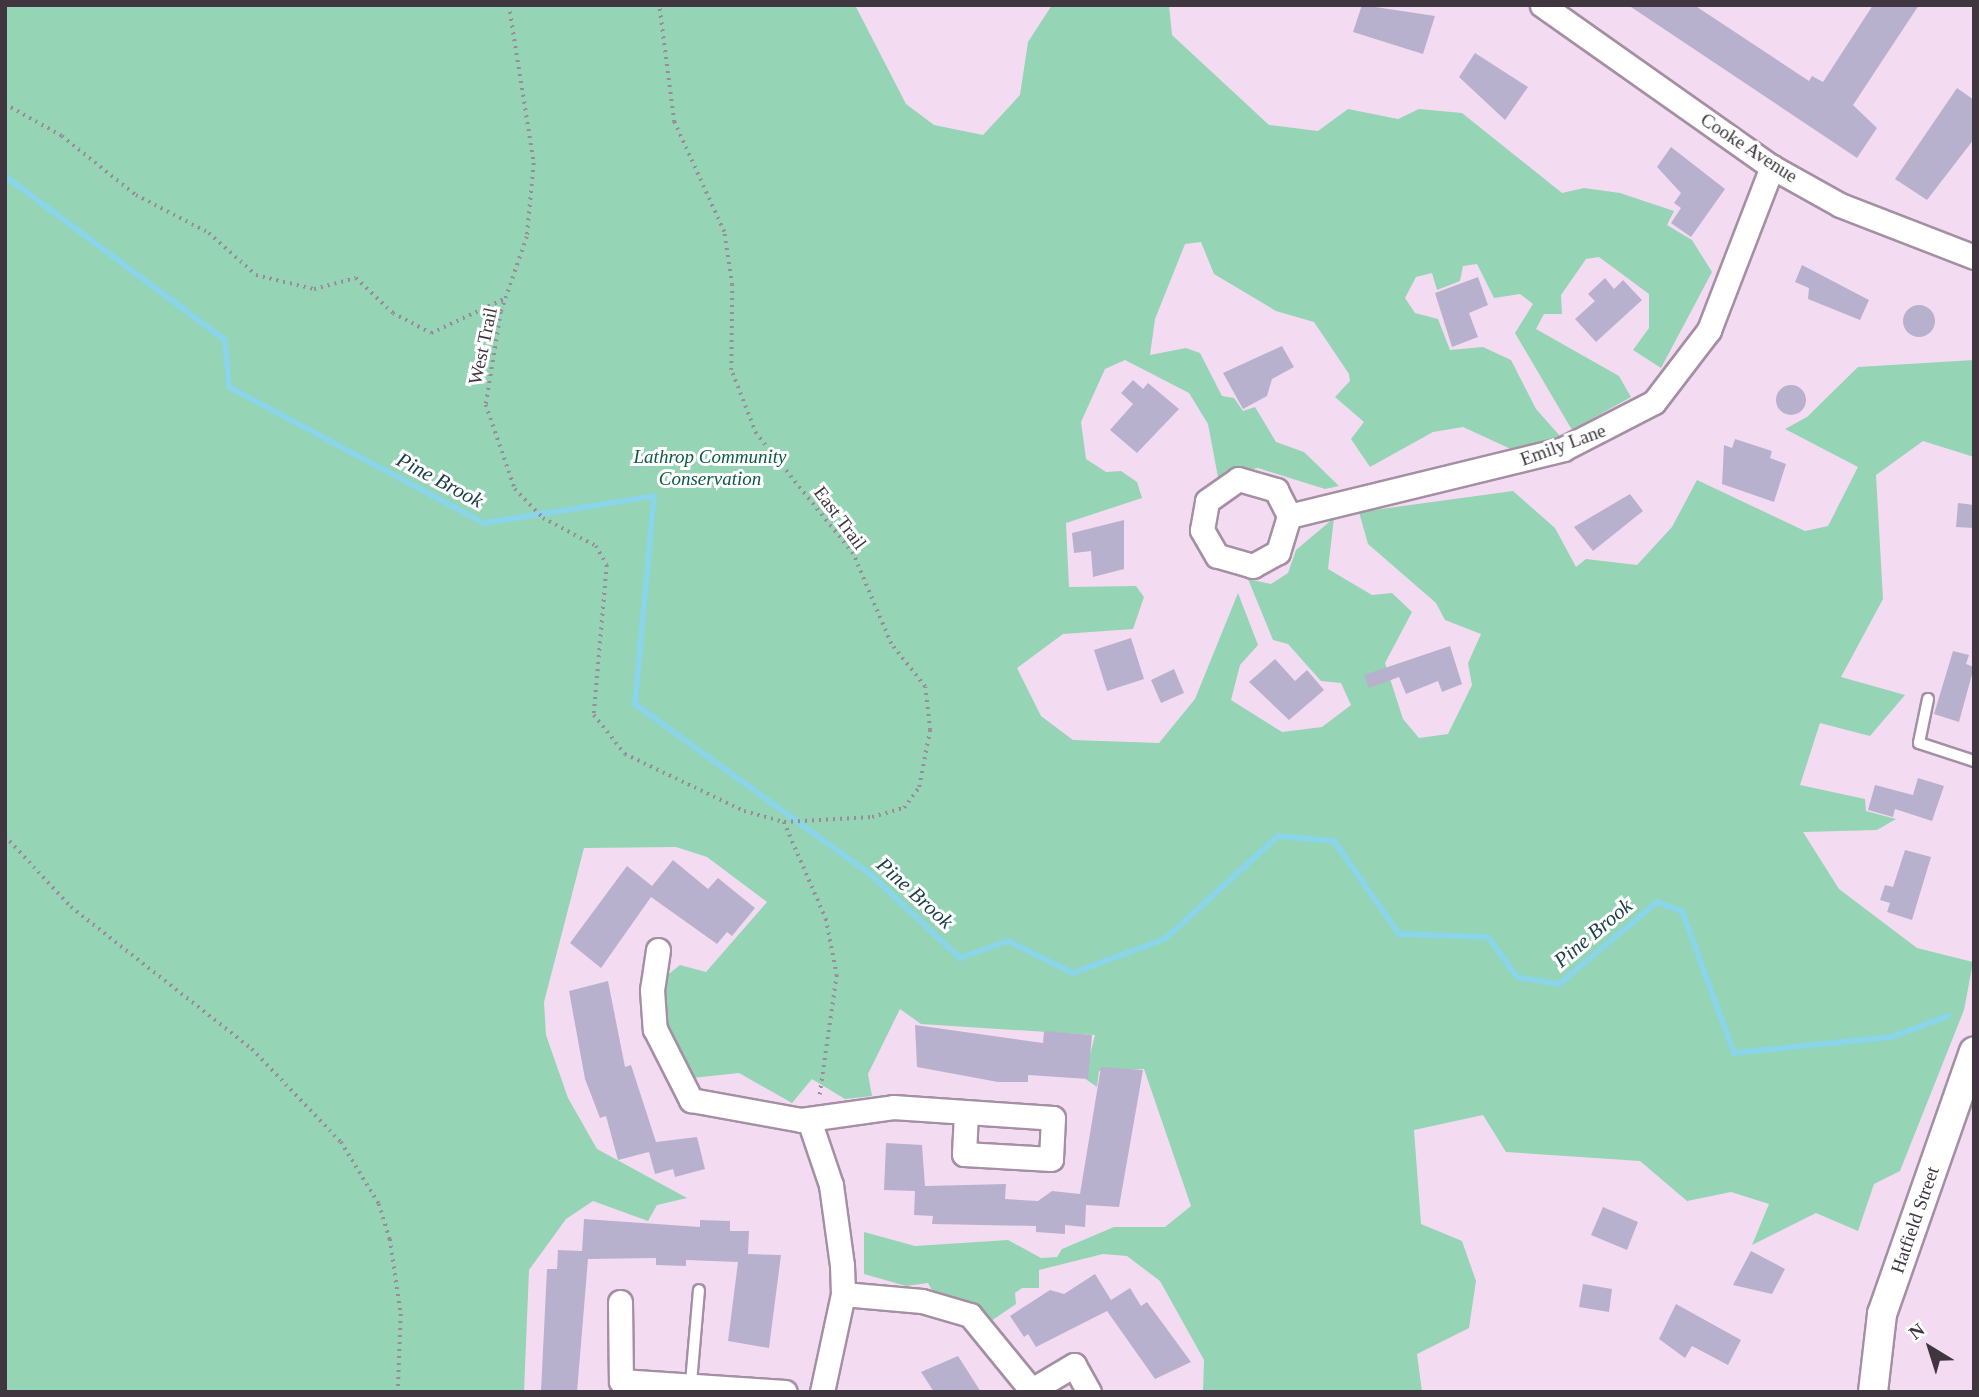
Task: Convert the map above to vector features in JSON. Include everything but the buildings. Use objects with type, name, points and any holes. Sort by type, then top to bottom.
[{"type":"street","name":"Cooke Avenue","points":[[1542,5],[1772,167],[1840,205],[1974,257]]},
{"type":"street","name":"Emily Lane","points":[[1289,516],[1563,449],[1654,401],[1709,330],[1772,167]]},
{"type":"street","points":[[658,950],[652,990],[655,1029],[691,1100],[815,1110],[894,1107],[966,1113]]},
{"type":"street","name":"Hatfield Street","points":[[1872,1392],[1882,1314],[1974,1052]]},
{"type":"street","points":[[815,1110],[831,1185],[843,1294],[822,1392]]},
{"type":"street","points":[[843,1294],[922,1301],[970,1315],[1032,1391],[1074,1366],[1089,1392]]},
{"type":"street","points":[[620,1302],[621,1381],[691,1383],[785,1392]]},
{"type":"lane","points":[[1928,698],[1919,743],[1974,761]]},
{"type":"lane","points":[[691,1383],[699,1290]]},
{"type":"path","name":"West Trail","points":[[509,5],[534,163],[527,237],[508,297],[486,405],[500,462],[528,503],[543,518],[596,546],[607,565],[607,612],[592,684],[594,715],[607,738],[675,782],[784,822]]},
{"type":"path","name":"East Trail","points":[[659,5],[674,122],[724,232],[732,285],[731,370],[757,433],[853,554],[891,644],[925,687],[930,730],[919,788],[904,808],[816,821],[784,822]]},
{"type":"path","points":[[5,104],[62,136],[136,195],[209,233],[256,275],[314,289],[356,278],[393,313],[431,333],[508,297]]},
{"type":"path","points":[[784,822],[826,919],[837,975],[815,1110]]},
{"type":"path","points":[[5,836],[71,907],[252,1049],[341,1142],[379,1203],[390,1239],[401,1314],[398,1392]]},
{"type":"green space","name":"Lathrop Community Conservation","points":[[5,5],[855,5],[906,104],[934,125],[983,135],[1020,95],[1028,42],[1052,5],[1169,5],[1172,35],[1269,125],[1318,131],[1348,109],[1398,119],[1419,109],[1462,113],[1562,193],[1584,188],[1620,193],[1674,211],[1667,225],[1692,240],[1712,272],[1661,368],[1633,350],[1649,328],[1649,294],[1599,257],[1586,259],[1561,295],[1562,314],[1544,314],[1536,329],[1619,376],[1631,397],[1572,430],[1515,333],[1533,304],[1520,294],[1494,298],[1477,264],[1463,266],[1460,281],[1437,290],[1432,273],[1416,277],[1405,298],[1415,313],[1438,319],[1450,350],[1483,347],[1511,360],[1536,409],[1560,436],[1513,450],[1463,427],[1433,432],[1370,467],[1351,439],[1364,422],[1335,397],[1350,381],[1349,374],[1314,322],[1276,311],[1214,274],[1201,242],[1185,244],[1155,319],[1150,355],[1186,348],[1200,353],[1222,396],[1234,398],[1243,411],[1255,407],[1276,442],[1304,452],[1339,486],[1325,489],[1258,468],[1218,477],[1208,424],[1189,393],[1125,360],[1105,369],[1081,422],[1086,459],[1106,472],[1121,471],[1137,482],[1142,498],[1066,523],[1069,587],[1136,586],[1144,597],[1133,629],[1063,634],[1017,668],[1041,716],[1073,740],[1159,743],[1195,699],[1238,593],[1258,645],[1240,665],[1231,700],[1282,732],[1322,727],[1351,705],[1341,683],[1321,681],[1288,644],[1273,640],[1248,579],[1271,584],[1288,573],[1296,550],[1334,518],[1328,569],[1372,595],[1392,593],[1412,612],[1385,663],[1403,719],[1419,738],[1448,734],[1472,685],[1468,663],[1481,634],[1445,620],[1436,603],[1368,544],[1359,512],[1513,491],[1555,528],[1576,567],[1586,559],[1637,565],[1672,527],[1697,480],[1805,531],[1828,526],[1858,467],[1785,429],[1807,417],[1858,367],[1974,360],[1974,457],[1923,441],[1876,475],[1883,599],[1841,677],[1905,695],[1870,736],[1820,723],[1800,785],[1865,799],[1866,811],[1896,819],[1877,830],[1803,832],[1839,889],[1917,948],[1973,962],[1964,1010],[1900,1171],[1874,1184],[1858,1231],[1816,1213],[1752,1245],[1769,1204],[1731,1192],[1687,1201],[1640,1161],[1506,1152],[1483,1115],[1414,1130],[1421,1224],[1462,1241],[1476,1281],[1469,1328],[1417,1354],[1422,1392],[1203,1392],[1204,1360],[1160,1281],[1127,1256],[1103,1254],[1039,1270],[1039,1288],[1022,1288],[1015,1293],[1016,1304],[991,1321],[935,1296],[928,1283],[906,1286],[864,1274],[864,1232],[915,1246],[1008,1240],[1041,1258],[1057,1257],[1062,1249],[1114,1227],[1165,1227],[1191,1206],[1144,1069],[1099,1071],[1097,1087],[1084,1078],[1095,1035],[921,1024],[900,1009],[868,1074],[872,1096],[845,1099],[812,1079],[792,1103],[739,1073],[692,1078],[661,1015],[665,977],[680,965],[706,972],[767,902],[707,857],[676,847],[584,848],[544,1002],[546,1035],[568,1098],[597,1149],[687,1198],[657,1205],[648,1221],[593,1201],[566,1219],[529,1270],[524,1392],[5,1392]]},
{"type":"waterway","name":"Pine Brook","points":[[5,176],[225,340],[229,387],[484,523],[654,496],[635,704],[871,875],[960,958],[1008,941],[1073,973],[1165,939],[1278,836],[1334,841],[1399,934],[1488,937],[1517,977],[1559,984],[1657,902],[1682,911],[1734,1053],[1892,1037],[1948,1016]]}]
